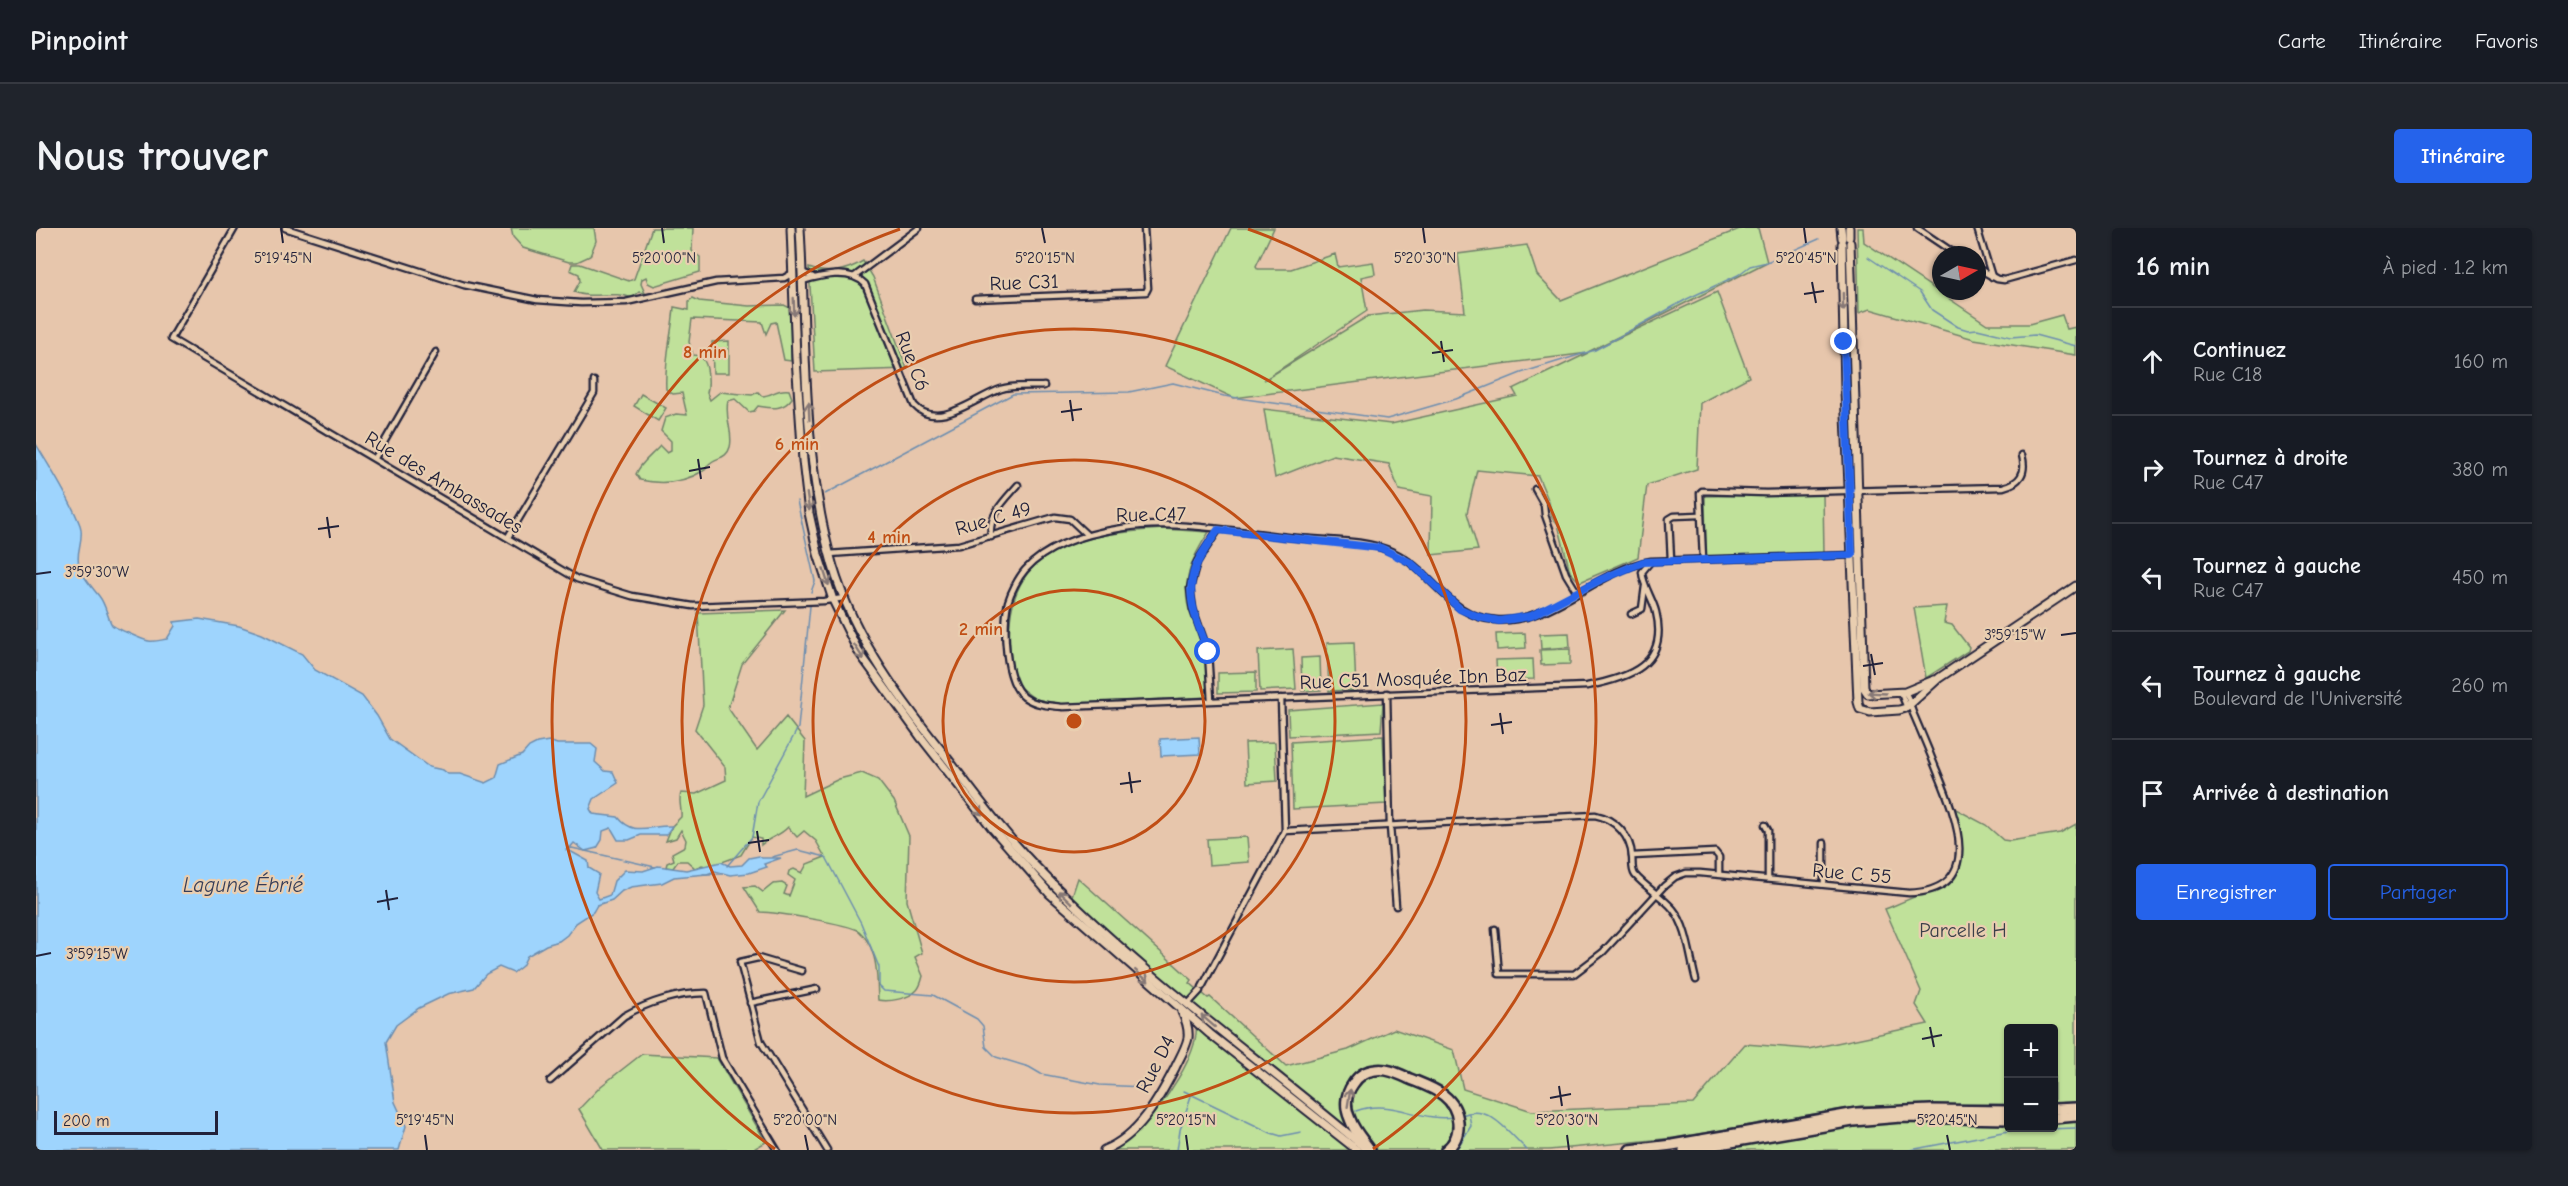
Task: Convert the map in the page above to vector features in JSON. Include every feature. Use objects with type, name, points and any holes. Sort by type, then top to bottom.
[{"type":"highway","points":[[1369,1150],[1350,1121],[1346,1103],[1351,1087],[1362,1074],[1385,1070],[1438,1091],[1451,1101],[1457,1117],[1457,1135],[1452,1145],[1446,1150]]},
{"type":"highway","points":[[2058,1109],[2076,1108]]},
{"type":"highway","points":[[1630,1150],[1857,1113],[1931,1110],[2004,1111]]},
{"type":"highway","points":[[2058,1118],[2076,1116]]},
{"type":"highway","points":[[1684,1150],[1853,1120],[1901,1117],[2004,1119]]},
{"type":"main road","points":[[791,228],[796,369],[806,487],[816,544],[833,600],[858,651],[899,709],[1027,869],[1073,916],[1210,1034],[1357,1150]]},
{"type":"main road","points":[[800,228],[810,431],[820,511],[829,554],[844,598],[860,632],[886,676],[915,717],[1030,861],[1092,922],[1188,1004],[1369,1150]]},
{"type":"main road","points":[[1846,235],[1845,391],[1853,470],[1857,600],[1865,691],[1878,694],[1903,692],[1939,678]]},
{"type":"main road","points":[[1858,613],[1858,702],[1860,709],[1870,712],[1910,708],[1939,678],[2076,586]]},
{"type":"main road","name":"Rue D4","points":[[1104,1150],[1118,1143],[1136,1128],[1167,1083],[1187,1043],[1188,1035],[1179,1007]]},
{"type":"street","name":"Rue des Ambassades","points":[[234,228],[171,339],[578,579],[632,596],[693,606],[844,598]]},
{"type":"street","points":[[285,228],[464,285],[537,300],[589,303],[626,302],[716,282],[784,278],[793,273],[803,272],[813,277]]},
{"type":"street","points":[[784,278],[793,282],[813,277],[855,276],[919,228]]},
{"type":"street","name":"Rue C31","points":[[975,299],[1147,291],[1144,228]]},
{"type":"street","points":[[1917,228],[1944,246]]},
{"type":"street","points":[[1977,228],[1992,277]]},
{"type":"street","points":[[1986,273],[2004,280],[2076,260]]},
{"type":"street","name":"Rue C6","points":[[855,276],[865,284],[873,299],[914,405],[919,410],[936,415],[951,412],[1000,389],[1044,386]]},
{"type":"street","points":[[375,458],[436,352]]},
{"type":"street","points":[[508,537],[594,393],[594,381]]},
{"type":"street","points":[[1703,559],[1700,515],[1702,490],[1766,493],[2003,487],[2018,481],[2024,473],[2025,465],[2022,455]]},
{"type":"street","points":[[991,537],[991,520],[1018,485]]},
{"type":"street","points":[[1535,489],[1544,505],[1548,525],[1566,574],[1577,592]]},
{"type":"street","points":[[1671,560],[1669,519],[1674,516],[1700,515]]},
{"type":"street","name":"Rue C 49","points":[[829,554],[959,545],[1044,519],[1062,517],[1077,524],[1087,535]]},
{"type":"street","name":"Rue C47","points":[[1064,707],[1033,702],[1016,688],[1009,665],[1007,616],[1009,600],[1024,571],[1036,560],[1060,546],[1087,535],[1144,526],[1218,530],[1381,548],[1411,563],[1452,603],[1469,613],[1489,620],[1515,620],[1531,616],[1635,564],[1651,561],[1855,555]]},
{"type":"street","points":[[1211,700],[1208,652],[1193,609],[1191,580],[1197,562],[1218,530]]},
{"type":"street","points":[[1631,614],[1642,609],[1644,604],[1645,584],[1642,572],[1651,561]]},
{"type":"street","name":"Rue C51 Mosquée Ibn Baz","points":[[1064,707],[1587,686],[1620,679],[1632,674],[1650,660],[1657,644],[1658,622],[1645,584]]},
{"type":"street","name":"Rue C 55","points":[[1495,929],[1499,974],[1574,974],[1603,952],[1675,877],[1686,873],[1922,893],[1941,885],[1955,869],[1961,850],[1958,827],[1903,692]]},
{"type":"street","points":[[1387,693],[1390,826],[1396,906]]},
{"type":"street","points":[[1188,1004],[1201,989],[1285,831],[1281,698]]},
{"type":"street","points":[[1285,831],[1595,815],[1611,820],[1630,845],[1634,874],[1674,910],[1696,980]]},
{"type":"street","points":[[1765,825],[1768,831],[1768,879]]},
{"type":"street","points":[[1824,843],[1824,884]]},
{"type":"street","points":[[1632,856],[1715,852],[1719,857],[1719,874]]},
{"type":"street","points":[[802,971],[758,958],[743,960],[740,965],[761,1042],[827,1150]]},
{"type":"street","points":[[750,1003],[817,989]]},
{"type":"street","points":[[550,1081],[624,1016],[666,999],[706,993],[722,1058],[777,1150]]},
{"type":"green space","points":[[511,228],[594,228],[596,241],[590,256],[577,262],[569,262],[523,248],[513,237]]},
{"type":"green space","points":[[652,228],[693,228],[692,251],[700,257],[700,272],[654,286],[648,283],[646,277],[642,279],[641,284],[645,293],[639,292],[632,298],[574,292],[580,281],[579,274],[570,270],[572,264],[580,264],[629,281],[634,279]]},
{"type":"green space","points":[[1231,228],[1274,228],[1256,266],[1258,269],[1291,269],[1335,254],[1338,267],[1373,262],[1375,274],[1361,277],[1367,311],[1264,380],[1368,316],[1423,310],[1465,312],[1458,254],[1527,245],[1537,275],[1561,300],[1742,228],[1758,228],[1767,262],[1588,352],[1717,292],[1749,377],[1700,403],[1697,469],[1647,485],[1638,557],[1580,582],[1570,572],[1558,524],[1552,517],[1549,502],[1538,476],[1477,470],[1467,513],[1478,550],[1431,555],[1432,496],[1399,490],[1389,464],[1333,455],[1275,478],[1264,409],[1391,424],[1517,396],[1513,389],[1588,353],[1234,398],[1165,366]]},
{"type":"green space","points":[[1857,228],[1863,228],[1864,242],[1932,287],[1932,300],[1951,300],[1987,324],[2029,324],[2062,315],[2067,329],[2076,327],[2076,355],[1974,339],[1870,309],[1859,313]]},
{"type":"green space","points":[[863,261],[873,277],[907,369],[815,372],[809,268],[837,271]]},
{"type":"green space","points":[[693,298],[699,301],[749,306],[784,305],[790,308],[791,361],[784,360],[776,322],[771,323],[766,334],[762,322],[692,319],[689,342],[693,355],[701,357],[706,365],[707,393],[710,400],[720,392],[752,395],[758,392],[762,396],[785,390],[789,390],[792,398],[781,407],[758,406],[754,411],[749,412],[735,399],[728,401],[727,413],[731,442],[729,451],[724,456],[712,462],[705,470],[688,478],[665,483],[640,480],[636,474],[638,470],[660,446],[667,453],[671,451],[671,441],[661,431],[665,418],[676,414],[687,415],[682,393],[673,394],[666,389],[666,369],[674,307],[689,310],[689,301]]},
{"type":"green space","points":[[729,341],[729,373],[713,373],[712,342]]},
{"type":"green space","points":[[641,394],[666,408],[658,421],[634,406]]},
{"type":"green space","points":[[1823,494],[1824,554],[1706,556],[1705,496]]},
{"type":"green space","points":[[1163,529],[1209,532],[1193,561],[1186,593],[1191,616],[1205,650],[1209,697],[1062,704],[1035,699],[1018,686],[1014,677],[1010,636],[1013,604],[1024,579],[1041,560],[1064,547],[1093,538]]},
{"type":"green space","points":[[1947,606],[1944,623],[1952,625],[1969,647],[1968,651],[1926,678],[1914,608]]},
{"type":"green space","points":[[785,610],[742,664],[728,708],[757,750],[786,717],[805,741],[803,796],[839,779],[862,773],[878,780],[894,801],[909,836],[907,901],[922,953],[915,957],[923,976],[921,983],[918,989],[904,998],[878,1000],[875,959],[859,931],[827,922],[760,912],[744,887],[755,886],[763,892],[773,884],[782,883],[787,886],[784,894],[789,896],[795,880],[788,875],[789,871],[794,869],[802,873],[807,864],[825,857],[816,841],[804,831],[797,837],[788,827],[761,845],[761,839],[752,837],[741,855],[709,867],[702,865],[695,868],[687,861],[678,861],[673,868],[666,867],[667,863],[674,860],[672,853],[685,846],[686,840],[681,830],[676,838],[666,841],[672,826],[681,817],[681,793],[696,794],[726,780],[725,767],[695,729],[703,705],[698,613]]},
{"type":"green space","points":[[1525,633],[1526,648],[1497,650],[1496,634]]},
{"type":"green space","points":[[1569,633],[1570,647],[1541,649],[1540,634]]},
{"type":"green space","points":[[1354,642],[1356,690],[1329,691],[1327,643]]},
{"type":"green space","points":[[1293,649],[1296,689],[1260,691],[1258,651]]},
{"type":"green space","points":[[1570,649],[1570,664],[1541,665],[1540,650]]},
{"type":"green space","points":[[1320,657],[1321,690],[1302,691],[1301,658]]},
{"type":"green space","points":[[1533,659],[1534,679],[1497,680],[1496,660]]},
{"type":"green space","points":[[1256,672],[1256,692],[1218,693],[1218,673]]},
{"type":"green space","points":[[1383,703],[1381,731],[1289,736],[1288,710]]},
{"type":"green space","points":[[1383,736],[1386,804],[1293,809],[1291,742]]},
{"type":"green space","points":[[1275,742],[1277,781],[1247,783],[1245,743]]},
{"type":"green space","name":"Parcelle H","points":[[1952,807],[1986,825],[2003,840],[2010,841],[2060,833],[2076,824],[2076,1102],[2058,1103],[2058,1024],[2004,1024],[2004,1104],[1861,1106],[1674,1138],[1549,1150],[1111,1150],[1141,1128],[1169,1093],[1193,1047],[1196,1033],[1195,1021],[1178,1000],[1138,969],[1070,902],[1078,878],[1192,980],[1190,983],[1208,998],[1210,997],[1286,1066],[1348,1050],[1394,1029],[1454,1050],[1463,1089],[1532,1111],[1693,1104],[1745,1044],[1808,1049],[1928,1024],[1916,1005],[1921,991],[1885,909],[1937,885],[1954,865],[1956,851],[1954,832],[1948,808]]},
{"type":"green space","points":[[1247,837],[1249,862],[1209,865],[1207,839]]},
{"type":"green space","points":[[642,1054],[717,1058],[766,1142],[752,1150],[603,1150],[579,1109],[601,1086]]},
{"type":"green space","points":[[2076,1119],[2076,1150],[1698,1150],[1864,1121],[2004,1120],[2004,1132],[2058,1132],[2058,1120]]},
{"type":"water","name":"Lagune Ébrié","points":[[36,444],[76,514],[81,530],[78,555],[80,569],[101,599],[112,625],[151,641],[167,639],[175,626],[174,622],[199,619],[239,626],[262,634],[302,654],[315,670],[362,696],[390,739],[429,767],[443,770],[448,774],[460,774],[486,783],[496,778],[500,764],[522,755],[529,747],[537,743],[549,741],[557,744],[591,744],[597,749],[595,762],[605,771],[613,772],[618,783],[594,799],[590,809],[593,814],[618,817],[630,827],[642,829],[672,826],[666,835],[641,835],[629,840],[618,840],[611,828],[603,831],[602,840],[597,848],[585,851],[574,843],[568,850],[588,861],[589,868],[599,874],[595,892],[599,899],[610,895],[614,881],[625,870],[643,871],[658,866],[686,870],[721,862],[730,866],[742,865],[749,858],[759,856],[781,858],[764,864],[767,867],[749,873],[730,875],[715,871],[707,874],[674,877],[662,883],[631,887],[612,900],[597,905],[593,912],[576,923],[559,941],[546,945],[527,956],[522,966],[513,973],[499,967],[486,974],[474,988],[448,994],[419,1008],[396,1025],[386,1042],[395,1102],[406,1126],[399,1150],[36,1150]]},
{"type":"water","points":[[1199,737],[1200,754],[1161,756],[1160,739]]},
{"type":"waterway","points":[[825,494],[1013,394],[1129,392],[1173,383],[1224,396],[1387,419],[1456,399],[1521,373],[1595,350],[1687,299],[1738,275],[1750,266],[1767,262],[1819,239]]},
{"type":"waterway","points":[[1868,257],[1920,292],[1932,310],[1958,327],[2011,337],[2035,335],[2076,346]]},
{"type":"waterway","points":[[797,501],[815,581],[811,592]]},
{"type":"waterway","points":[[727,866],[752,837],[758,802],[798,728],[810,606]]},
{"type":"waterway","points":[[566,850],[572,848],[655,867]]},
{"type":"waterway","points":[[772,857],[798,850],[826,857],[861,923],[879,967],[879,986],[884,991],[933,995],[977,1019],[983,1026],[986,1047],[996,1057],[1029,1067],[1041,1074],[1100,1085],[1143,1087]]},
{"type":"waterway","points":[[703,874],[722,874]]},
{"type":"waterway","points":[[1184,1091],[1271,1133],[1281,1136],[1301,1132]]},
{"type":"waterway","points":[[1177,1150],[1180,1130],[1191,1096]]},
{"type":"waterway","points":[[1356,1111],[1381,1107],[1441,1118],[1453,1117]]},
{"type":"waterway","points":[[1462,1115],[1472,1112],[1490,1116],[1506,1128],[1527,1150]]},
{"type":"waterway","points":[[1456,1150],[1471,1126],[1469,1114]]},
{"type":"waterway","points":[[1910,1150],[2014,1130],[2076,1128]]},
{"type":"route","points":[[1208,652],[1193,609],[1190,588],[1193,570],[1218,530],[1381,548],[1411,563],[1460,609],[1479,617],[1499,621],[1531,616],[1600,580],[1643,562],[1852,555],[1844,342]]}]
